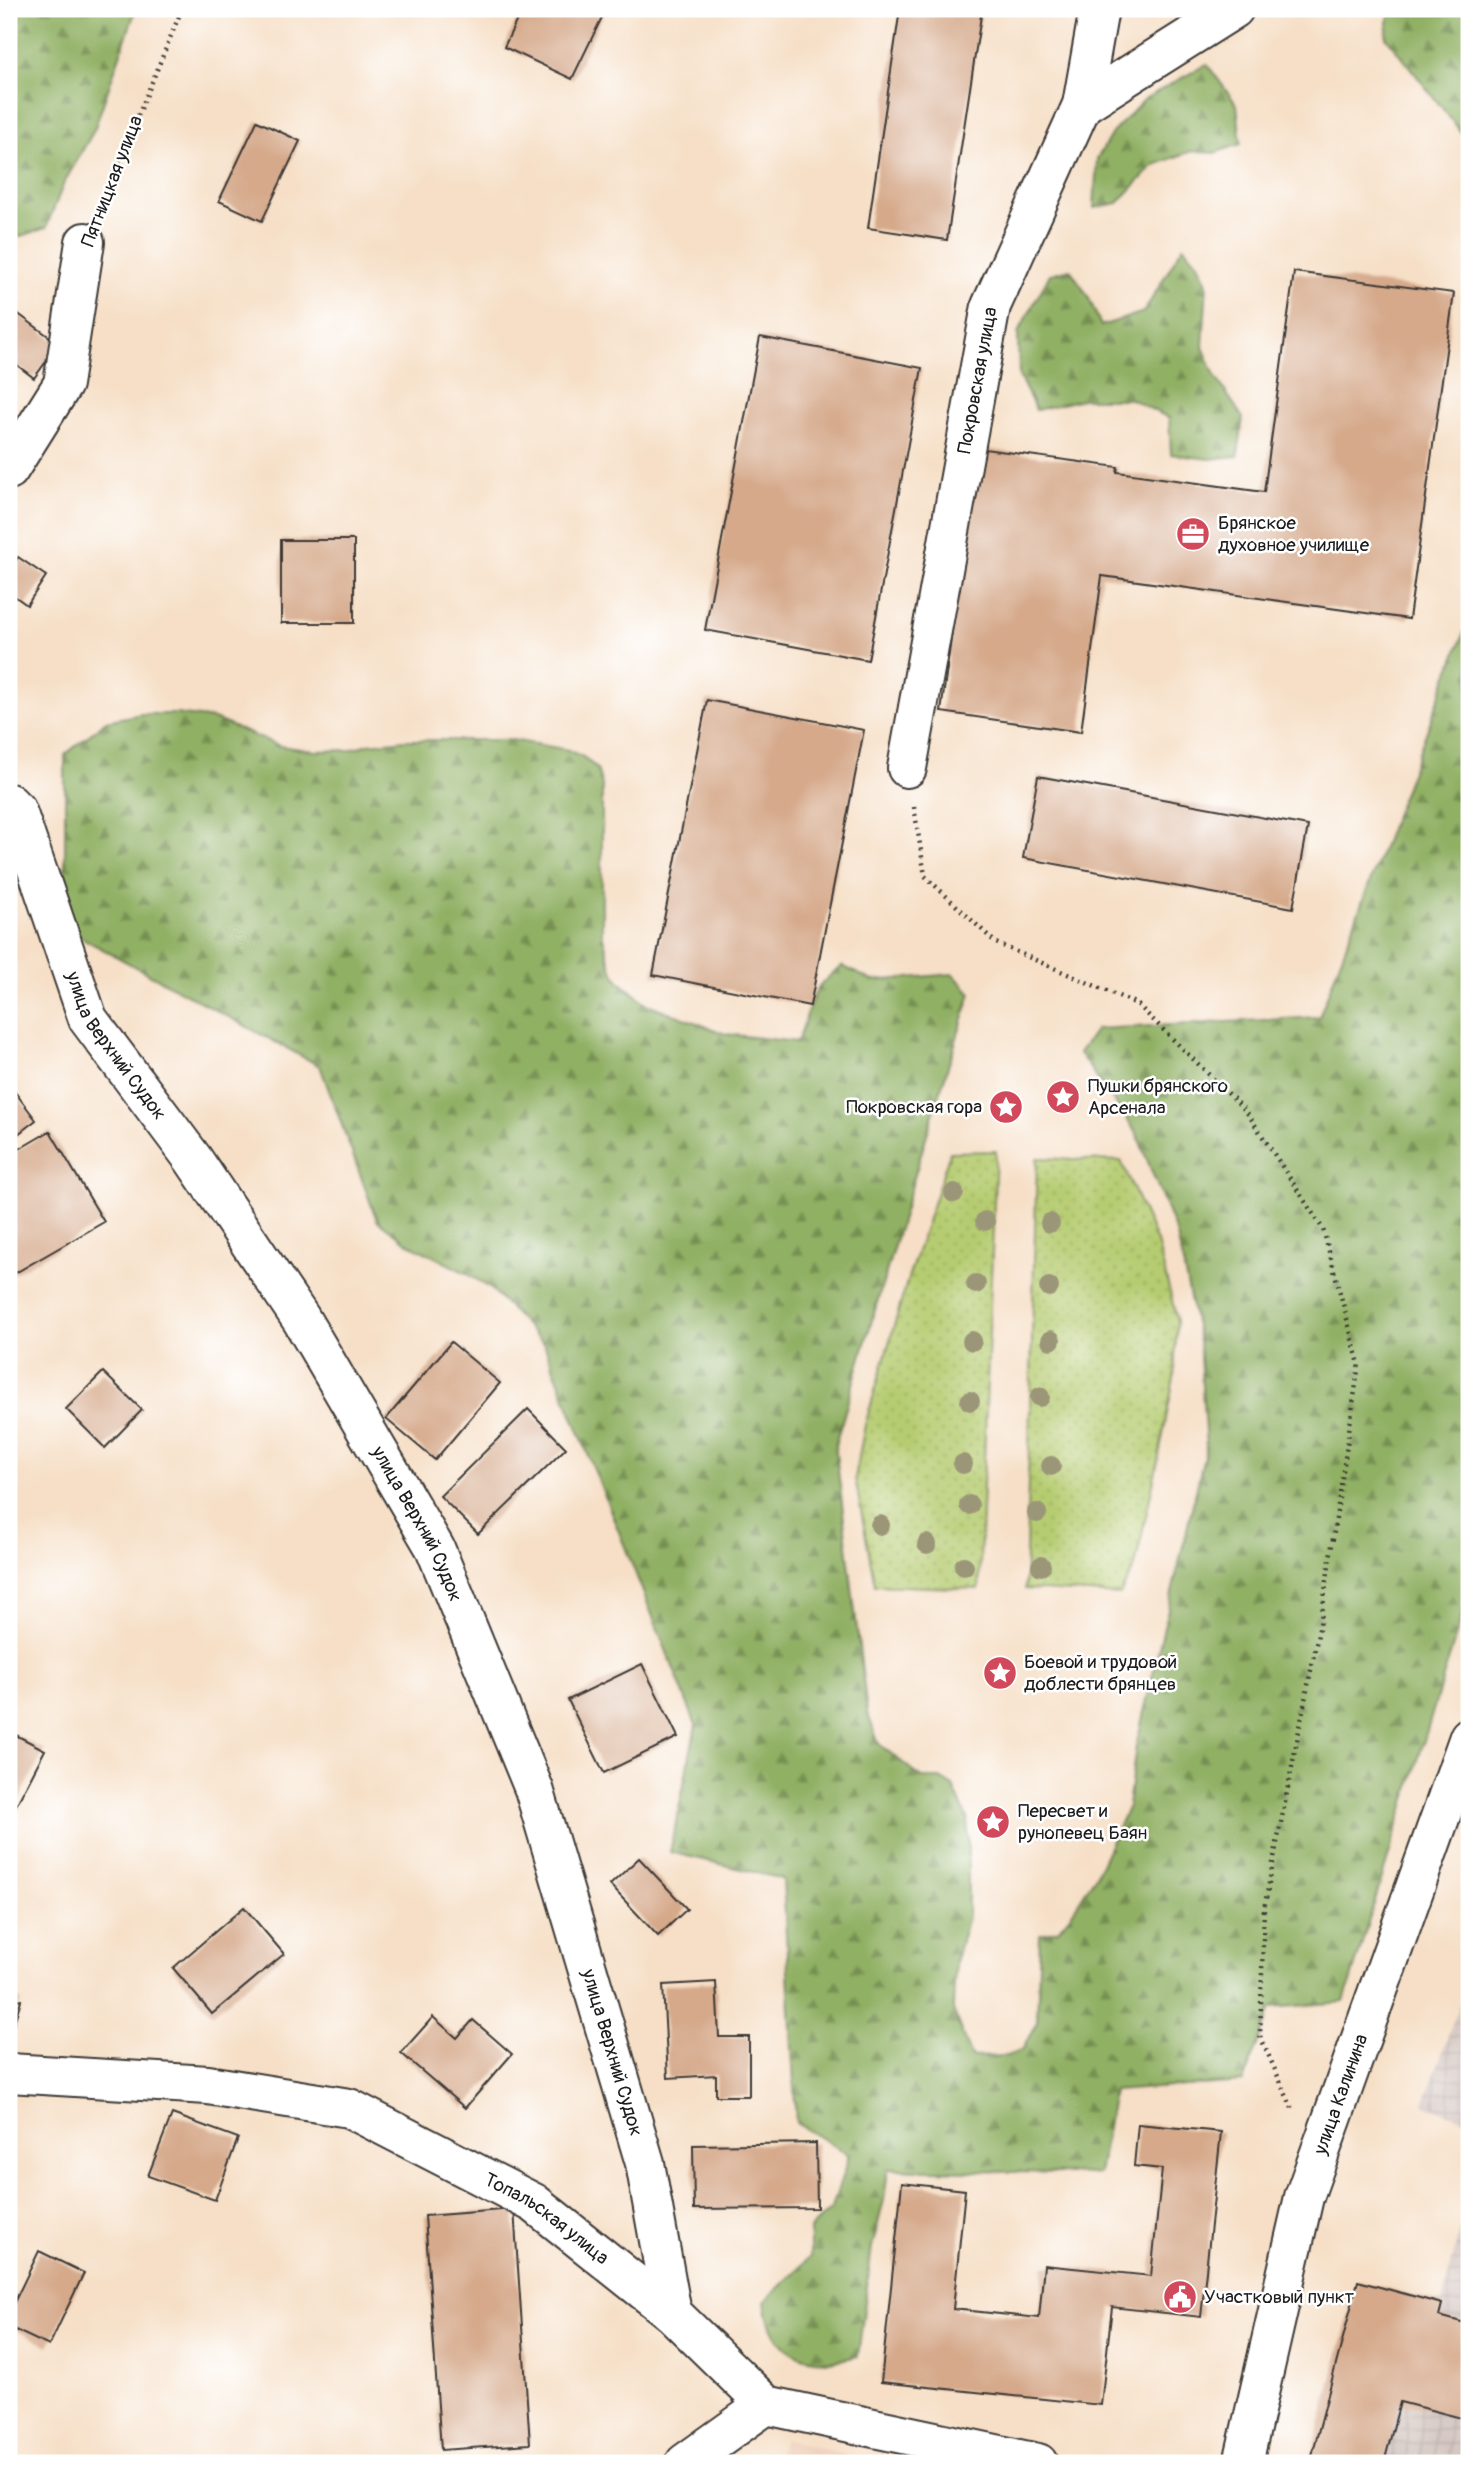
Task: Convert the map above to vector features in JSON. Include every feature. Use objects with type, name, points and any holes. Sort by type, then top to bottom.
[{"type":"street","name":"Покровская улица","points":[[907,768],[991,306],[1082,105],[1099,9]]},
{"type":"street","points":[[1082,105],[1234,9]]},
{"type":"street","name":"Пятницкая улица","points":[[9,470],[62,384],[85,242]]},
{"type":"street","name":"улица Верхний Судок","points":[[9,803],[17,811],[88,1018],[192,1159],[301,1319],[435,1548],[534,1789],[645,2163],[672,2313]]},
{"type":"street","name":"улица Калинина","points":[[1243,2463],[1304,2197],[1469,1737]]},
{"type":"street","name":"Топальская улица","points":[[9,2073],[208,2085],[349,2108],[534,2203],[672,2313],[766,2405]]},
{"type":"street","points":[[685,2463],[766,2405],[1038,2463]]},
{"type":"path","name":"Пятницкая улица","points":[[85,242],[182,9]]},
{"type":"path","points":[[907,768],[925,876],[996,943],[1137,1004],[1246,1111],[1323,1229],[1359,1364],[1321,1619],[1264,1909],[1260,2036],[1316,2163]]},
{"type":"shaded area","points":[[1469,1977],[1469,2122],[1424,2104]]},
{"type":"shaded area","points":[[1469,2190],[1469,2463],[1310,2463],[1358,2281],[1442,2303]]},
{"type":"shaded area","points":[[784,2439],[877,2463],[773,2463]]},
{"type":"green space","points":[[9,9],[136,9],[94,130],[64,183],[46,228],[9,240]]},
{"type":"green space","points":[[1390,9],[1469,9],[1469,142],[1386,37]]},
{"type":"green space","points":[[1207,64],[1237,105],[1241,144],[1214,153],[1192,151],[1154,165],[1118,203],[1094,208],[1097,159],[1112,133],[1146,98]]},
{"type":"green space","points":[[1183,246],[1198,263],[1207,283],[1203,347],[1215,376],[1243,418],[1238,456],[1209,459],[1171,454],[1169,418],[1131,399],[1082,399],[1036,410],[1019,376],[1018,333],[1050,274],[1070,269],[1088,296],[1101,326],[1144,312]]},
{"type":"green space","points":[[1469,619],[1469,1593],[1344,2002],[1271,2008],[1243,2082],[1113,2091],[1099,2174],[888,2169],[884,2200],[872,2247],[858,2356],[840,2360],[808,2359],[784,2346],[775,2335],[765,2301],[810,2257],[810,2229],[832,2208],[849,2155],[796,2123],[783,1879],[670,1852],[696,1725],[544,1344],[491,1289],[411,1245],[377,1220],[320,1066],[65,929],[65,755],[106,721],[141,714],[176,714],[214,719],[280,746],[315,751],[350,750],[368,744],[405,740],[512,740],[569,750],[585,758],[597,769],[602,785],[602,933],[611,967],[620,982],[647,1004],[726,1034],[797,1042],[817,991],[825,980],[842,966],[873,981],[953,974],[971,993],[835,1445],[867,1712],[879,1744],[922,1778],[940,1778],[953,1786],[968,1820],[968,1917],[955,1962],[953,2010],[971,2057],[1007,2056],[1023,2049],[1037,2022],[1040,1934],[1058,1930],[1069,1917],[1096,1875],[1128,1806],[1136,1746],[1206,1448],[1199,1341],[1177,1235],[1136,1132],[1079,1053],[1096,1029],[1319,1017]]},
{"type":"green space","points":[[996,1151],[979,1589],[875,1585],[855,1478],[865,1425],[907,1282],[950,1152]]},
{"type":"green space","points":[[1037,1158],[1121,1161],[1157,1242],[1177,1320],[1174,1378],[1158,1461],[1135,1566],[1120,1595],[1025,1589]]},
{"type":"building","points":[[522,9],[606,9],[572,79],[504,47]]},
{"type":"building","points":[[900,9],[982,9],[947,240],[868,228]]},
{"type":"building","points":[[257,121],[300,141],[262,221],[219,201]]},
{"type":"building","name":"Брянское духовное училище","points":[[1294,272],[1454,293],[1409,619],[1102,576],[1081,732],[941,712],[977,448],[1118,467],[1117,472],[1264,492]]},
{"type":"building","points":[[9,307],[59,344],[34,378],[9,359]]},
{"type":"building","points":[[760,337],[922,368],[868,660],[705,630]]},
{"type":"building","points":[[281,540],[354,540],[354,623],[281,623]]},
{"type":"building","points":[[18,557],[46,576],[27,605],[9,592],[9,571]]},
{"type":"building","points":[[707,700],[864,730],[810,1006],[653,975]]},
{"type":"building","points":[[1038,776],[1308,826],[1293,908],[1023,858]]},
{"type":"building","points":[[12,1088],[36,1120],[9,1141],[9,1090]]},
{"type":"building","points":[[50,1131],[104,1222],[10,1276],[9,1155]]},
{"type":"building","points":[[451,1342],[500,1383],[435,1460],[386,1419]]},
{"type":"building","points":[[103,1372],[142,1410],[105,1448],[66,1409]]},
{"type":"building","points":[[528,1409],[566,1448],[478,1534],[440,1496]]},
{"type":"building","points":[[642,1664],[678,1737],[604,1773],[568,1700]]},
{"type":"building","points":[[10,1732],[45,1750],[9,1819],[9,1734]]},
{"type":"building","points":[[639,1858],[687,1909],[658,1936],[610,1885]]},
{"type":"building","points":[[244,1907],[284,1954],[212,2014],[173,1968]]},
{"type":"building","points":[[716,1982],[719,2037],[749,2037],[749,2096],[716,2096],[716,2075],[668,2078],[663,1985]]},
{"type":"building","points":[[9,1996],[21,2000],[9,2040]]},
{"type":"building","points":[[433,2017],[457,2038],[473,2020],[512,2054],[465,2108],[401,2053]]},
{"type":"building","points":[[172,2114],[238,2138],[215,2200],[148,2176]]},
{"type":"building","points":[[1138,2124],[1221,2132],[1201,2317],[1112,2307],[1101,2405],[881,2382],[902,2183],[965,2190],[953,2309],[1039,2318],[1044,2265],[1151,2276],[1162,2169],[1134,2166]]},
{"type":"building","points":[[816,2143],[817,2208],[694,2209],[693,2145]]},
{"type":"building","points":[[514,2209],[530,2444],[441,2450],[425,2216]]},
{"type":"building","points":[[39,2251],[84,2273],[49,2346],[9,2327],[9,2313]]},
{"type":"building","points":[[1358,2281],[1442,2304],[1439,2316],[1469,2324],[1469,2420],[1400,2402],[1384,2463],[1310,2463]]},
{"type":"place","name":"Брянское духовное училище","points":[[1193,534]]},
{"type":"place","name":"Пушки брянского Арсенала","points":[[1063,1097]]},
{"type":"place","name":"Покровская гора","points":[[1006,1107]]},
{"type":"place","name":"Боевой и трудовой доблести брянцев","points":[[1000,1673]]},
{"type":"place","name":"Пересвет и рунопевец Баян","points":[[993,1822]]},
{"type":"place","name":"Участковый пункт","points":[[1180,2297]]}]
